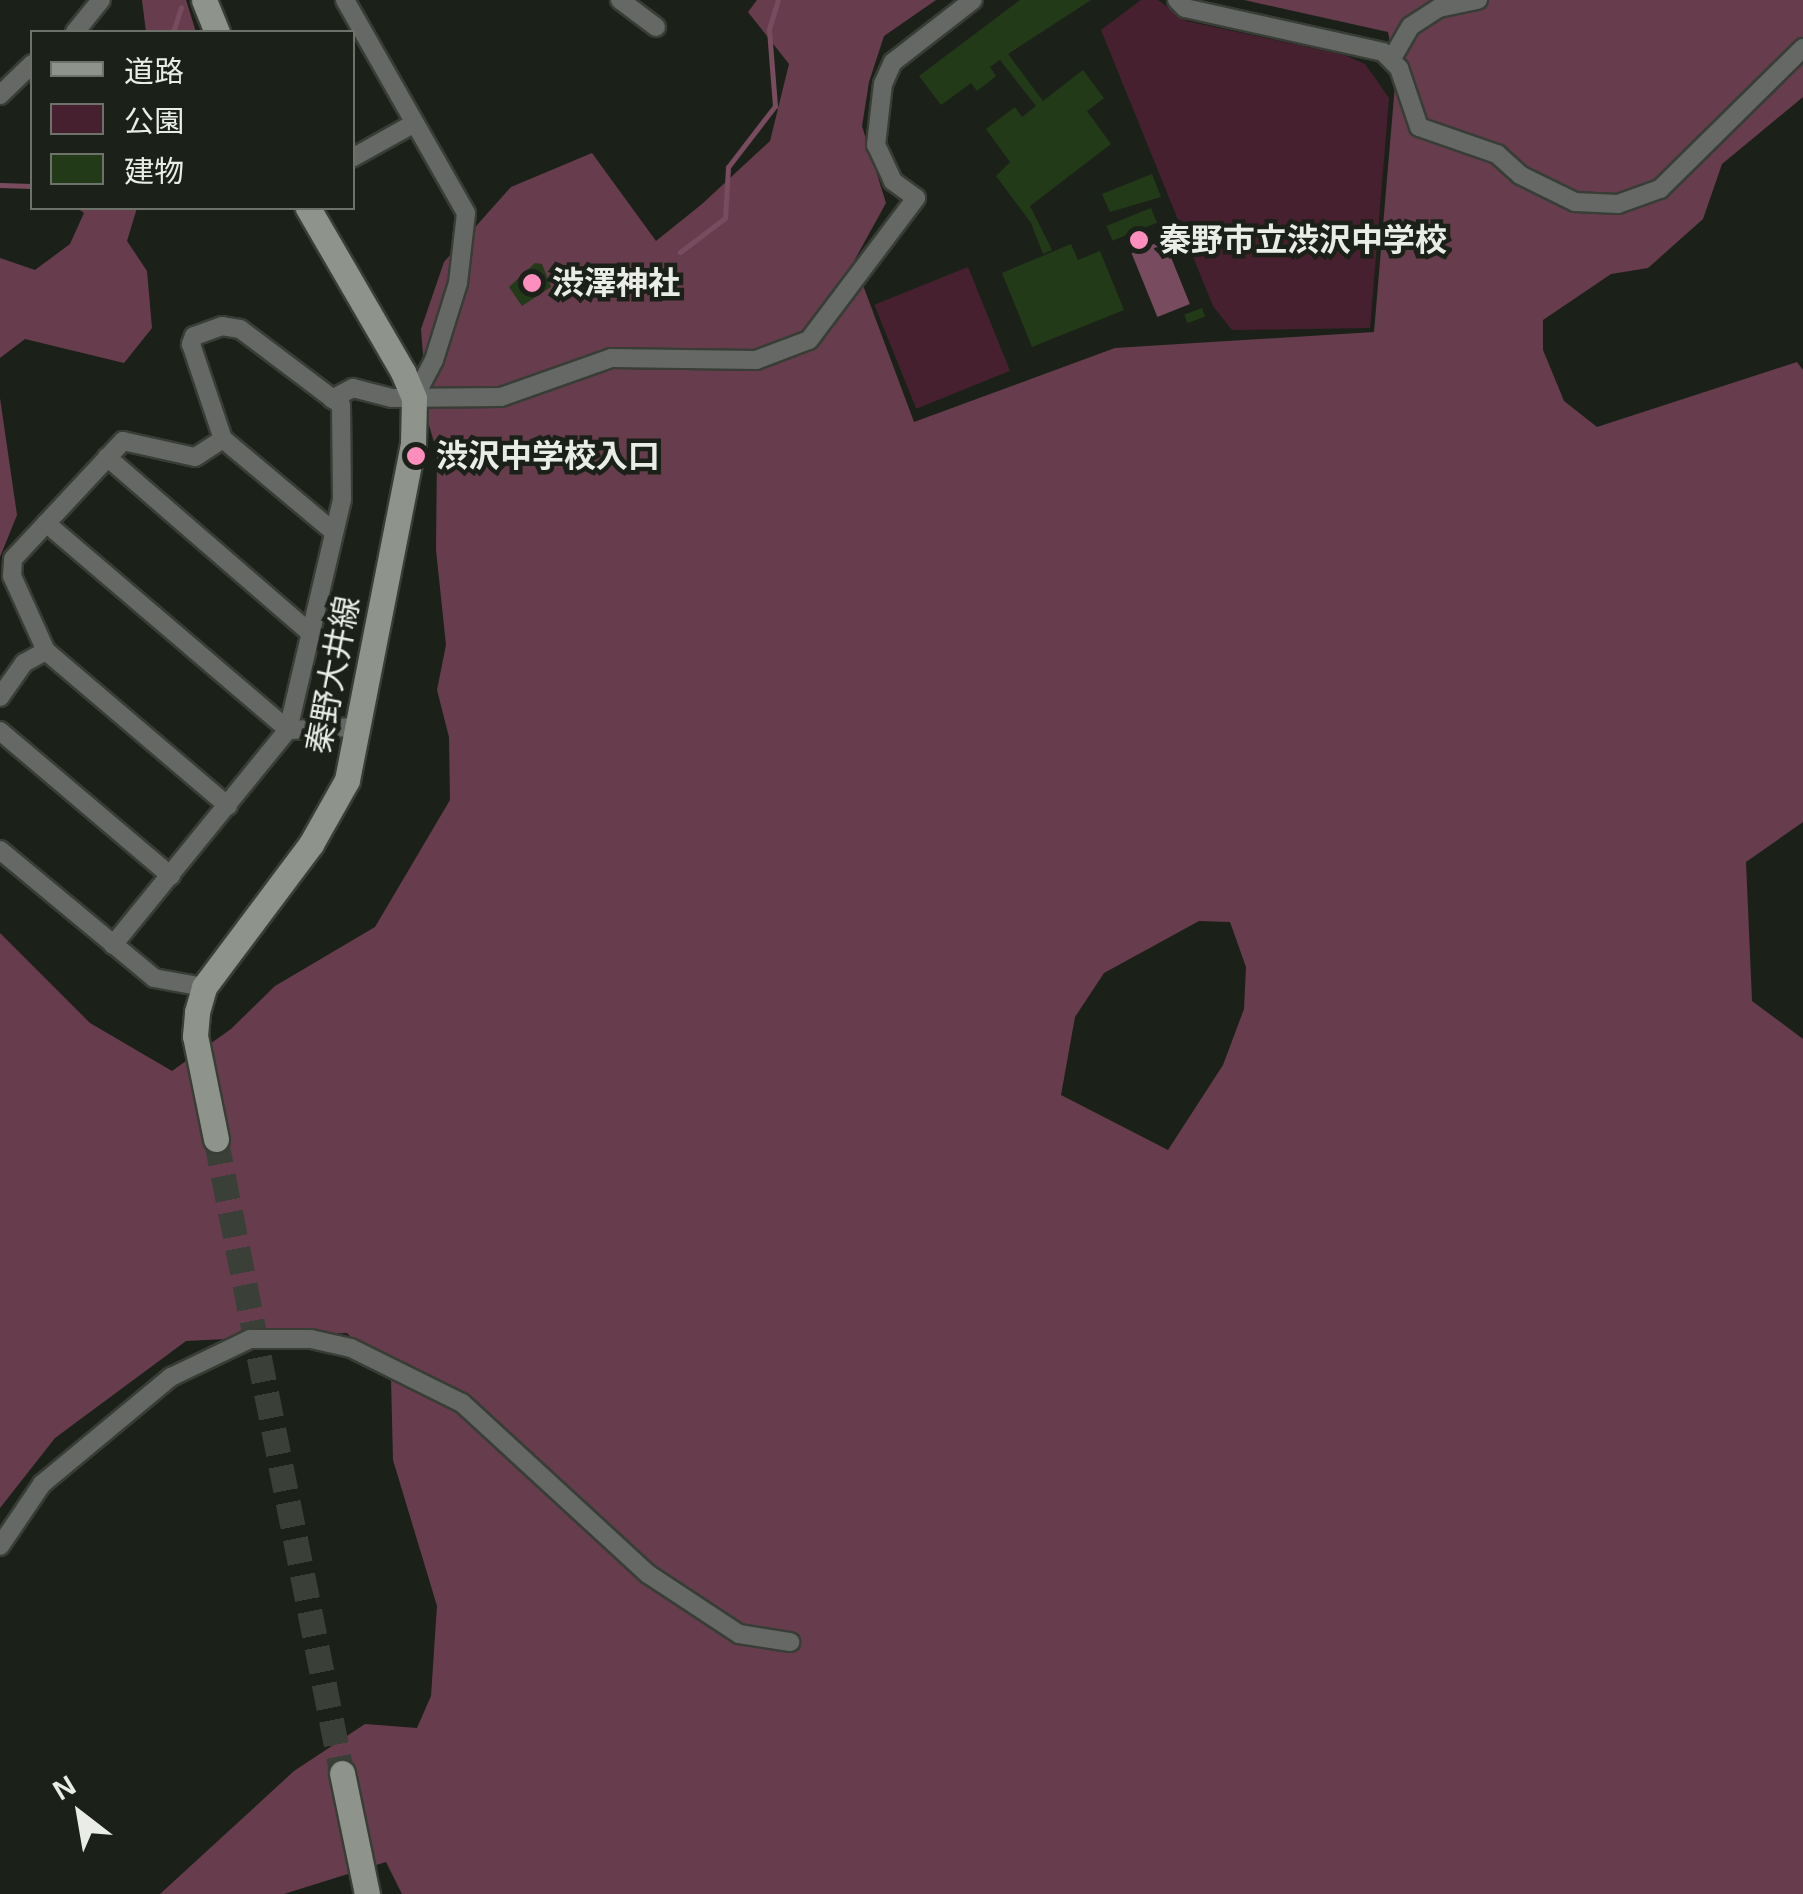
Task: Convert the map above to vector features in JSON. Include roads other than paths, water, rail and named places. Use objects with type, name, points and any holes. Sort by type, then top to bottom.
[{"type":"main road","points":[[204,0],[216,30]]},
{"type":"main road","points":[[309,210],[414,398]]},
{"type":"main road","name":"秦野大井線","points":[[216,1138],[195,1036],[204,987],[311,844],[347,780],[414,443],[414,398]]},
{"type":"main road","points":[[342,1773],[367,1894]]},
{"type":"street","points":[[77,30],[102,0]]},
{"type":"street","points":[[345,0],[468,226],[434,360],[414,398]]},
{"type":"street","points":[[620,0],[656,27]]},
{"type":"street","points":[[332,399],[352,388],[414,398],[501,397],[611,358],[756,360],[809,340],[916,198],[893,181],[876,144],[882,84],[893,62],[972,0]]},
{"type":"street","points":[[1177,0],[1185,8],[1383,52],[1391,60],[1419,128],[1432,137],[1497,154],[1558,198],[1618,204],[1660,189],[1803,48]]},
{"type":"street","points":[[1391,60],[1411,26],[1439,8],[1478,0]]},
{"type":"street","points":[[0,95],[30,66]]},
{"type":"street","points":[[355,156],[412,124]]},
{"type":"street","points":[[113,945],[288,730],[342,499],[341,405],[240,329],[205,331],[191,344],[224,439],[334,532]]},
{"type":"street","points":[[224,439],[195,457],[123,441],[14,559],[12,576],[46,650],[228,806]]},
{"type":"street","points":[[107,457],[310,632]]},
{"type":"street","points":[[46,523],[288,730],[356,727]]},
{"type":"street","points":[[0,697],[24,663],[46,650]]},
{"type":"street","points":[[0,731],[171,876]]},
{"type":"street","points":[[0,850],[154,978],[204,987]]},
{"type":"street","points":[[0,1546],[42,1484],[171,1377],[250,1340],[311,1339],[351,1348],[462,1403],[648,1574],[739,1634],[790,1642]]},
{"type":"waterway","points":[[680,252],[725,218],[728,167],[775,106],[769,29],[778,0]]},
{"type":"waterway","points":[[174,30],[181,7]]},
{"type":"waterway","points":[[0,185],[30,186]]},
{"type":"tunnel","points":[[216,1139],[342,1773]]},
{"type":"place","name":"秦野市立渋沢中学校","points":[[1139,240]]},
{"type":"place","name":"渋澤神社","points":[[532,283]]},
{"type":"place","name":"渋沢中学校入口","points":[[416,456]]}]
